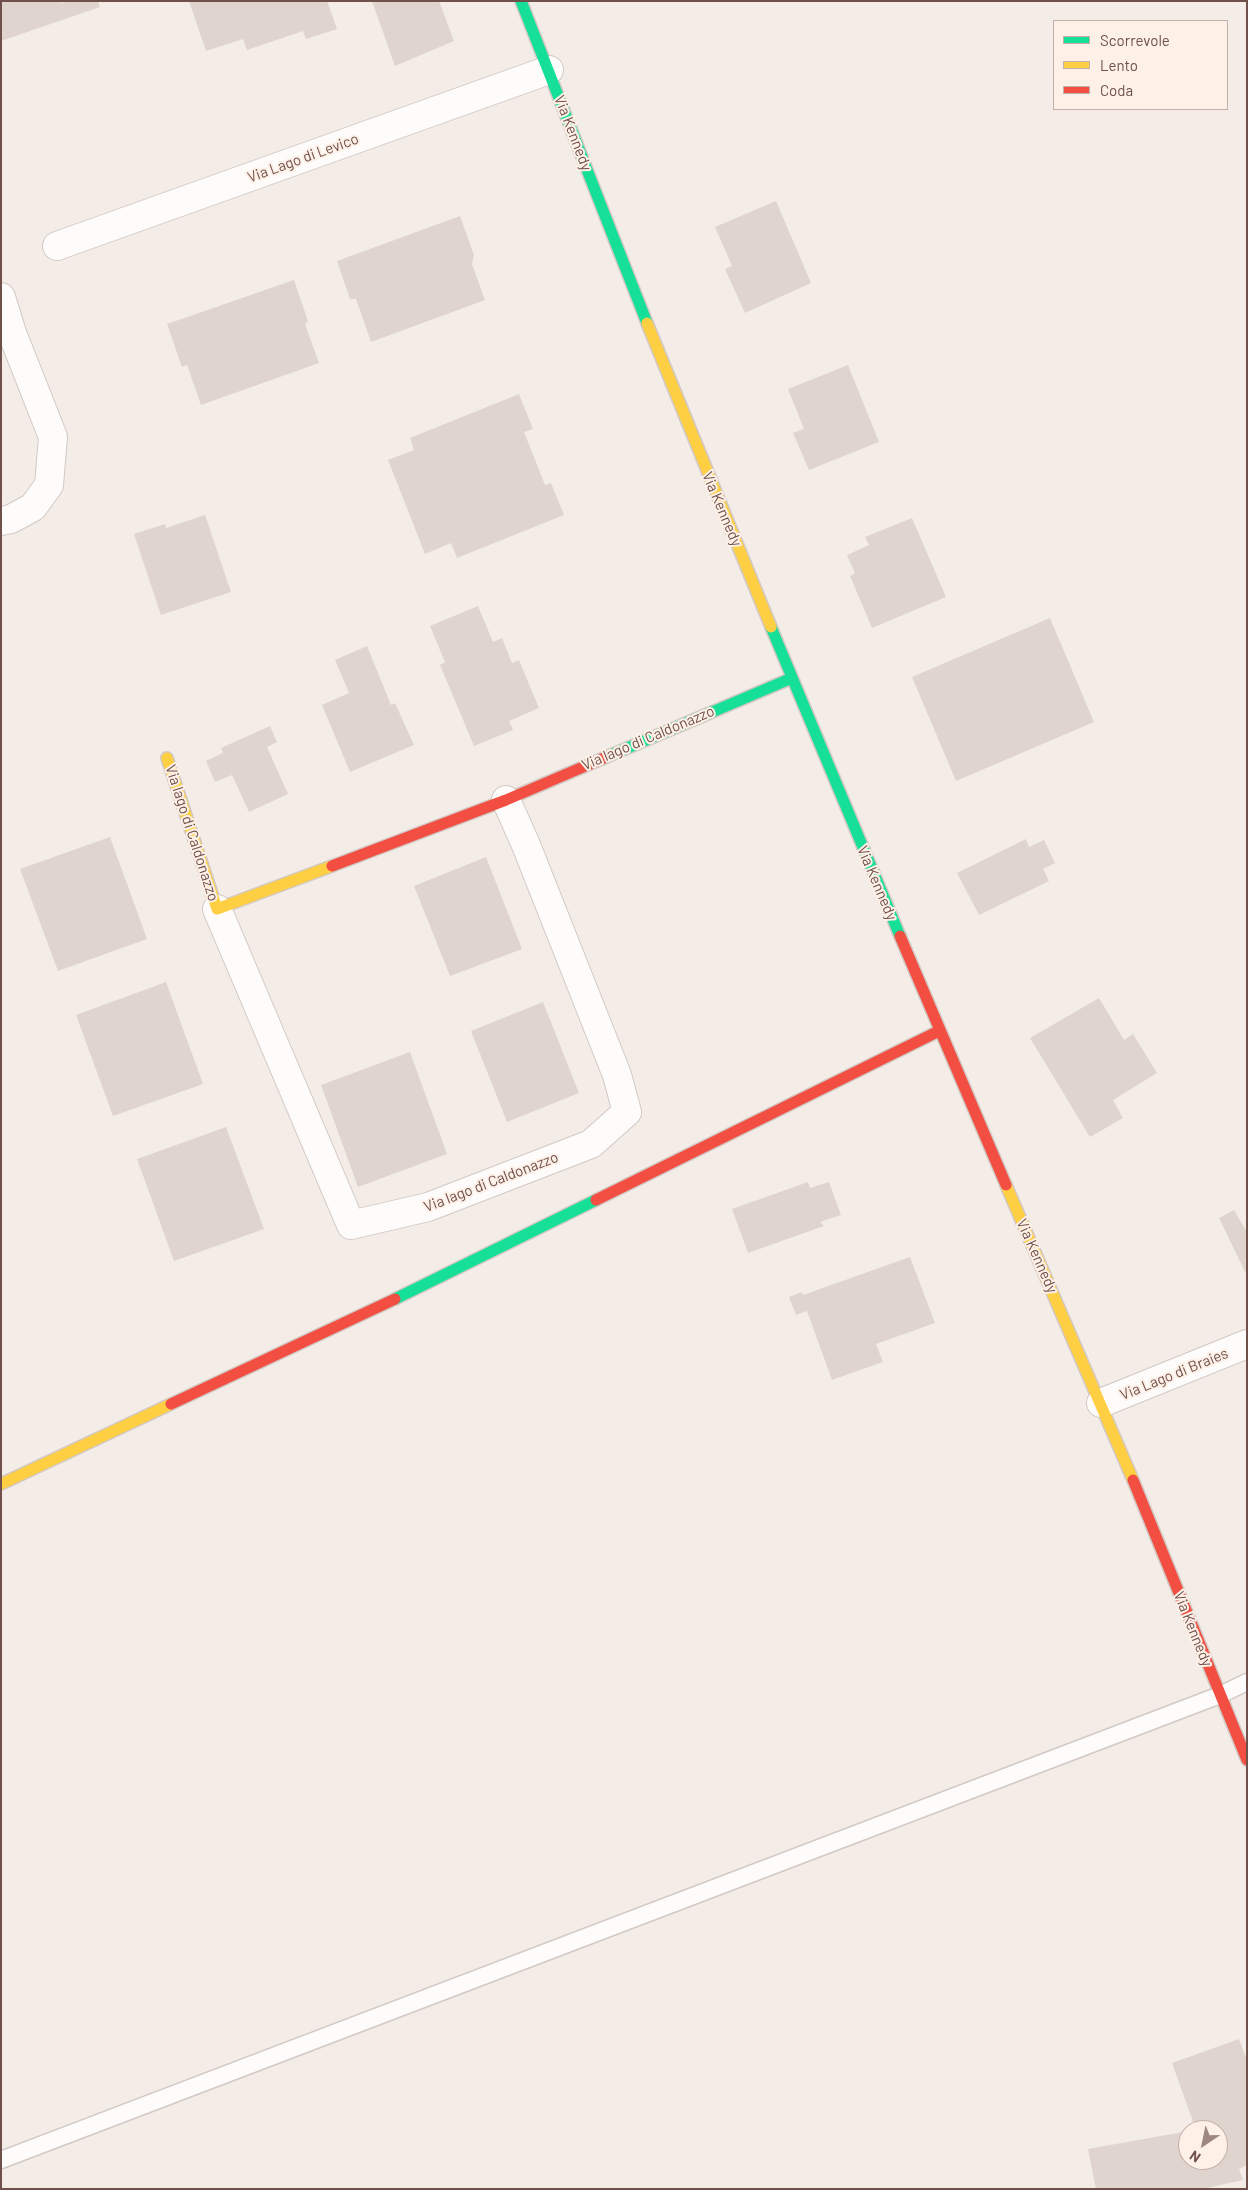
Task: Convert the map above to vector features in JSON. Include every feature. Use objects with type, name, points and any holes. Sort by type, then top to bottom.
[{"type":"street","name":"Via Kennedy","points":[[522,1],[682,412],[938,1031],[1101,1403],[1247,1760]]},
{"type":"street","name":"Via Lago di Levico","points":[[57,246],[549,70]]},
{"type":"street","points":[[1,297],[12,333],[53,437],[49,485],[33,507],[11,519],[1,521]]},
{"type":"street","name":"Via lago di Caldonazzo","points":[[217,909],[506,800],[792,678]]},
{"type":"street","name":"Via lago di Caldonazzo","points":[[167,758],[217,909],[351,1225],[428,1207],[591,1144],[627,1112],[617,1075],[526,845],[506,800]]},
{"type":"street","points":[[1,1484],[386,1303],[938,1031]]},
{"type":"street","name":"Via Lago di Braies","points":[[1101,1403],[1247,1344]]},
{"type":"lane","points":[[1,2160],[1220,1695],[1247,1682]]},
{"type":"building","points":[[1,1],[60,1],[61,3],[67,1],[98,1],[100,7],[1,41]]},
{"type":"building","points":[[189,1],[327,1],[337,29],[306,39],[303,31],[247,50],[243,39],[206,51]]},
{"type":"building","points":[[372,1],[439,1],[454,41],[395,66]]},
{"type":"building","points":[[776,201],[811,283],[745,313],[725,269],[732,266],[715,227]]},
{"type":"building","points":[[460,216],[474,255],[472,264],[485,300],[371,342],[356,299],[350,299],[337,261]]},
{"type":"building","points":[[294,280],[308,321],[305,324],[319,363],[201,405],[187,365],[182,367],[167,324]]},
{"type":"building","points":[[848,365],[879,442],[809,470],[793,433],[804,429],[788,389]]},
{"type":"building","points":[[519,394],[533,429],[524,432],[545,485],[551,483],[564,515],[457,558],[451,543],[425,554],[388,460],[414,450],[410,438]]},
{"type":"building","points":[[205,515],[231,592],[161,615],[134,534],[165,524],[166,528]]},
{"type":"building","points":[[912,518],[946,597],[872,628],[850,576],[855,573],[847,555],[869,545],[865,537]]},
{"type":"building","points":[[478,606],[493,642],[502,638],[512,663],[519,660],[539,708],[509,721],[513,730],[474,746],[440,665],[445,662],[430,626]]},
{"type":"building","points":[[1050,618],[1094,722],[956,781],[912,677]]},
{"type":"building","points":[[367,646],[391,705],[395,703],[414,745],[350,772],[322,705],[349,693],[335,660]]},
{"type":"building","points":[[270,726],[277,742],[267,747],[288,794],[249,812],[232,775],[215,782],[206,761],[223,753],[221,748]]},
{"type":"building","points":[[110,837],[147,939],[58,971],[20,869]]},
{"type":"building","points":[[1026,839],[1029,847],[1044,840],[1055,863],[1043,869],[1049,881],[979,915],[957,873]]},
{"type":"building","points":[[486,857],[522,949],[450,976],[414,886]]},
{"type":"building","points":[[166,982],[203,1084],[113,1116],[76,1015]]},
{"type":"building","points":[[1099,998],[1124,1040],[1133,1034],[1157,1073],[1113,1100],[1123,1118],[1090,1137],[1030,1038]]},
{"type":"building","points":[[543,1002],[579,1093],[507,1122],[471,1031]]},
{"type":"building","points":[[410,1052],[447,1154],[358,1187],[321,1085]]},
{"type":"building","points":[[226,1127],[264,1229],[174,1261],[137,1159]]},
{"type":"building","points":[[808,1182],[810,1188],[829,1182],[841,1215],[820,1222],[824,1226],[748,1253],[732,1209]]},
{"type":"building","points":[[1234,1210],[1247,1232],[1247,1276],[1219,1218]]},
{"type":"building","points":[[910,1257],[935,1323],[876,1344],[883,1362],[832,1380],[807,1311],[796,1315],[789,1297],[802,1292],[803,1295]]},
{"type":"building","points":[[1239,2039],[1247,2060],[1247,2165],[1239,2169],[1243,2180],[1203,2189],[1096,2189],[1088,2149],[1178,2133],[1178,2170],[1228,2170],[1228,2120],[1192,2120],[1172,2063]]},
{"type":"traffic: fast","points":[[521,1],[647,323]]},
{"type":"traffic: fast","points":[[771,627],[900,936]]},
{"type":"traffic: fast","points":[[604,758],[792,678]]},
{"type":"traffic: fast","points":[[395,1299],[596,1200]]},
{"type":"traffic: slow","points":[[647,323],[771,627]]},
{"type":"traffic: slow","points":[[167,758],[217,909],[332,866]]},
{"type":"traffic: slow","points":[[1006,1185],[1133,1480]]},
{"type":"traffic: slow","points":[[1,1484],[171,1404]]},
{"type":"traffic: jam","points":[[332,866],[506,800],[604,758]]},
{"type":"traffic: jam","points":[[900,936],[1006,1185]]},
{"type":"traffic: jam","points":[[596,1200],[939,1031]]},
{"type":"traffic: jam","points":[[171,1404],[395,1299]]},
{"type":"traffic: jam","points":[[1133,1480],[1247,1760]]}]
